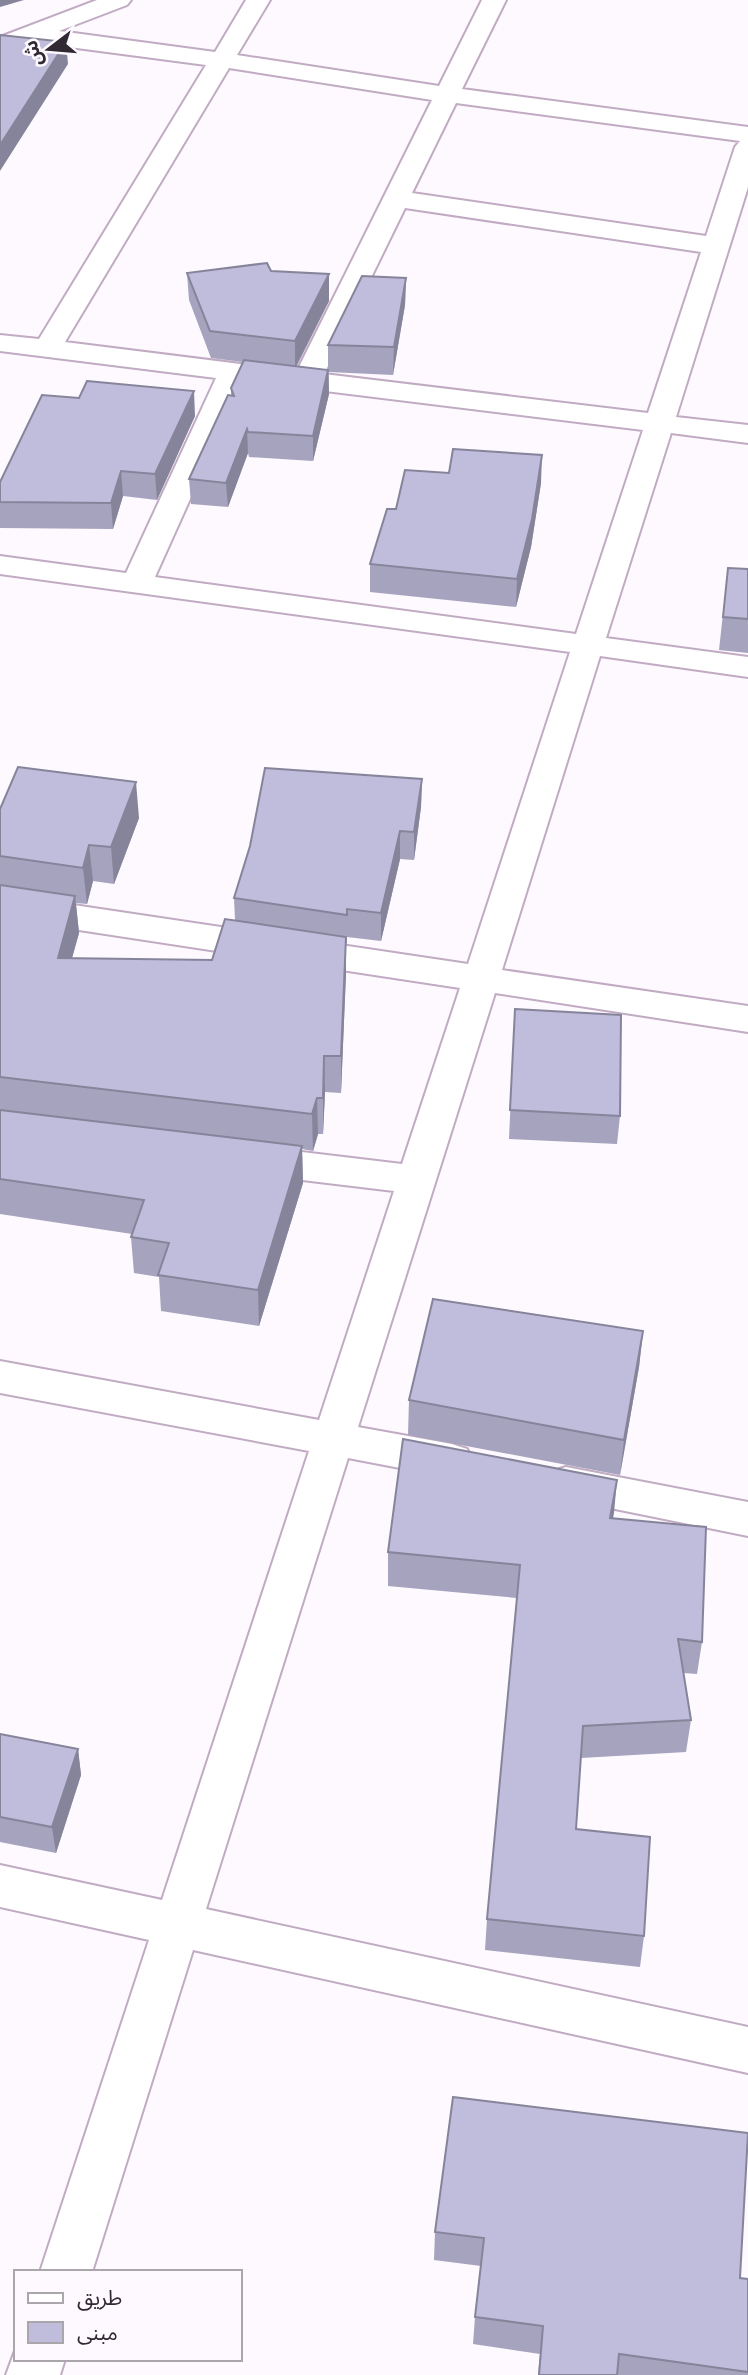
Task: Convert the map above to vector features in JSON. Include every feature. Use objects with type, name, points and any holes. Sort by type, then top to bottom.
[{"type":"street","points":[[47,349],[258,0]]},
{"type":"street","points":[[307,380],[495,0]]},
{"type":"street","points":[[0,45],[109,1]]},
{"type":"street","points":[[28,34],[748,135]]},
{"type":"street","points":[[67,2270],[748,147]]},
{"type":"street","points":[[396,199],[717,246]]},
{"type":"street","points":[[0,343],[748,434]]},
{"type":"street","points":[[137,583],[233,371]]},
{"type":"street","points":[[0,565],[748,667]]},
{"type":"street","points":[[0,906],[748,1019]]},
{"type":"street","points":[[222,1156],[416,1180]]},
{"type":"street","points":[[0,1377],[494,1470]]},
{"type":"street","points":[[534,1477],[748,1519]]},
{"type":"street","points":[[0,1886],[748,2050]]},
{"type":"building","points":[[0,35],[66,42],[0,145]]},
{"type":"building","points":[[267,263],[271,271],[329,274],[295,341],[210,331],[187,273]]},
{"type":"building","points":[[362,276],[406,278],[394,347],[328,345]]},
{"type":"building","points":[[244,360],[328,370],[313,436],[248,432],[247,429],[226,483],[189,479],[228,395],[234,396],[231,388]]},
{"type":"building","points":[[87,381],[194,391],[155,474],[121,471],[111,503],[0,502],[0,482],[42,395],[79,398]]},
{"type":"building","points":[[453,449],[542,455],[532,519],[517,579],[370,564],[387,509],[396,509],[405,470],[449,473]]},
{"type":"building","points":[[728,568],[748,569],[748,619],[723,617]]},
{"type":"building","points":[[18,767],[136,782],[111,847],[89,845],[83,868],[0,856],[0,809]]},
{"type":"building","points":[[265,768],[422,779],[414,832],[400,831],[381,913],[347,909],[347,915],[234,898],[250,846]]},
{"type":"building","points":[[0,885],[75,896],[58,958],[212,960],[225,919],[346,937],[341,1056],[324,1056],[323,1098],[317,1098],[312,1114],[0,1077]]},
{"type":"building","points":[[515,1009],[621,1015],[620,1116],[510,1110]]},
{"type":"building","points":[[0,1110],[302,1146],[258,1290],[158,1275],[169,1243],[131,1237],[144,1200],[0,1179]]},
{"type":"building","points":[[433,1299],[643,1331],[624,1440],[409,1400]]},
{"type":"building","points":[[403,1439],[617,1480],[610,1518],[706,1527],[702,1642],[678,1639],[691,1720],[583,1726],[576,1829],[650,1837],[644,1936],[487,1919],[520,1565],[388,1552]]},
{"type":"building","points":[[0,1734],[78,1749],[52,1827],[0,1817]]},
{"type":"building","points":[[453,2097],[748,2133],[740,2278],[748,2279],[748,2372],[619,2354],[617,2375],[539,2375],[543,2326],[475,2317],[484,2238],[435,2232]]}]
